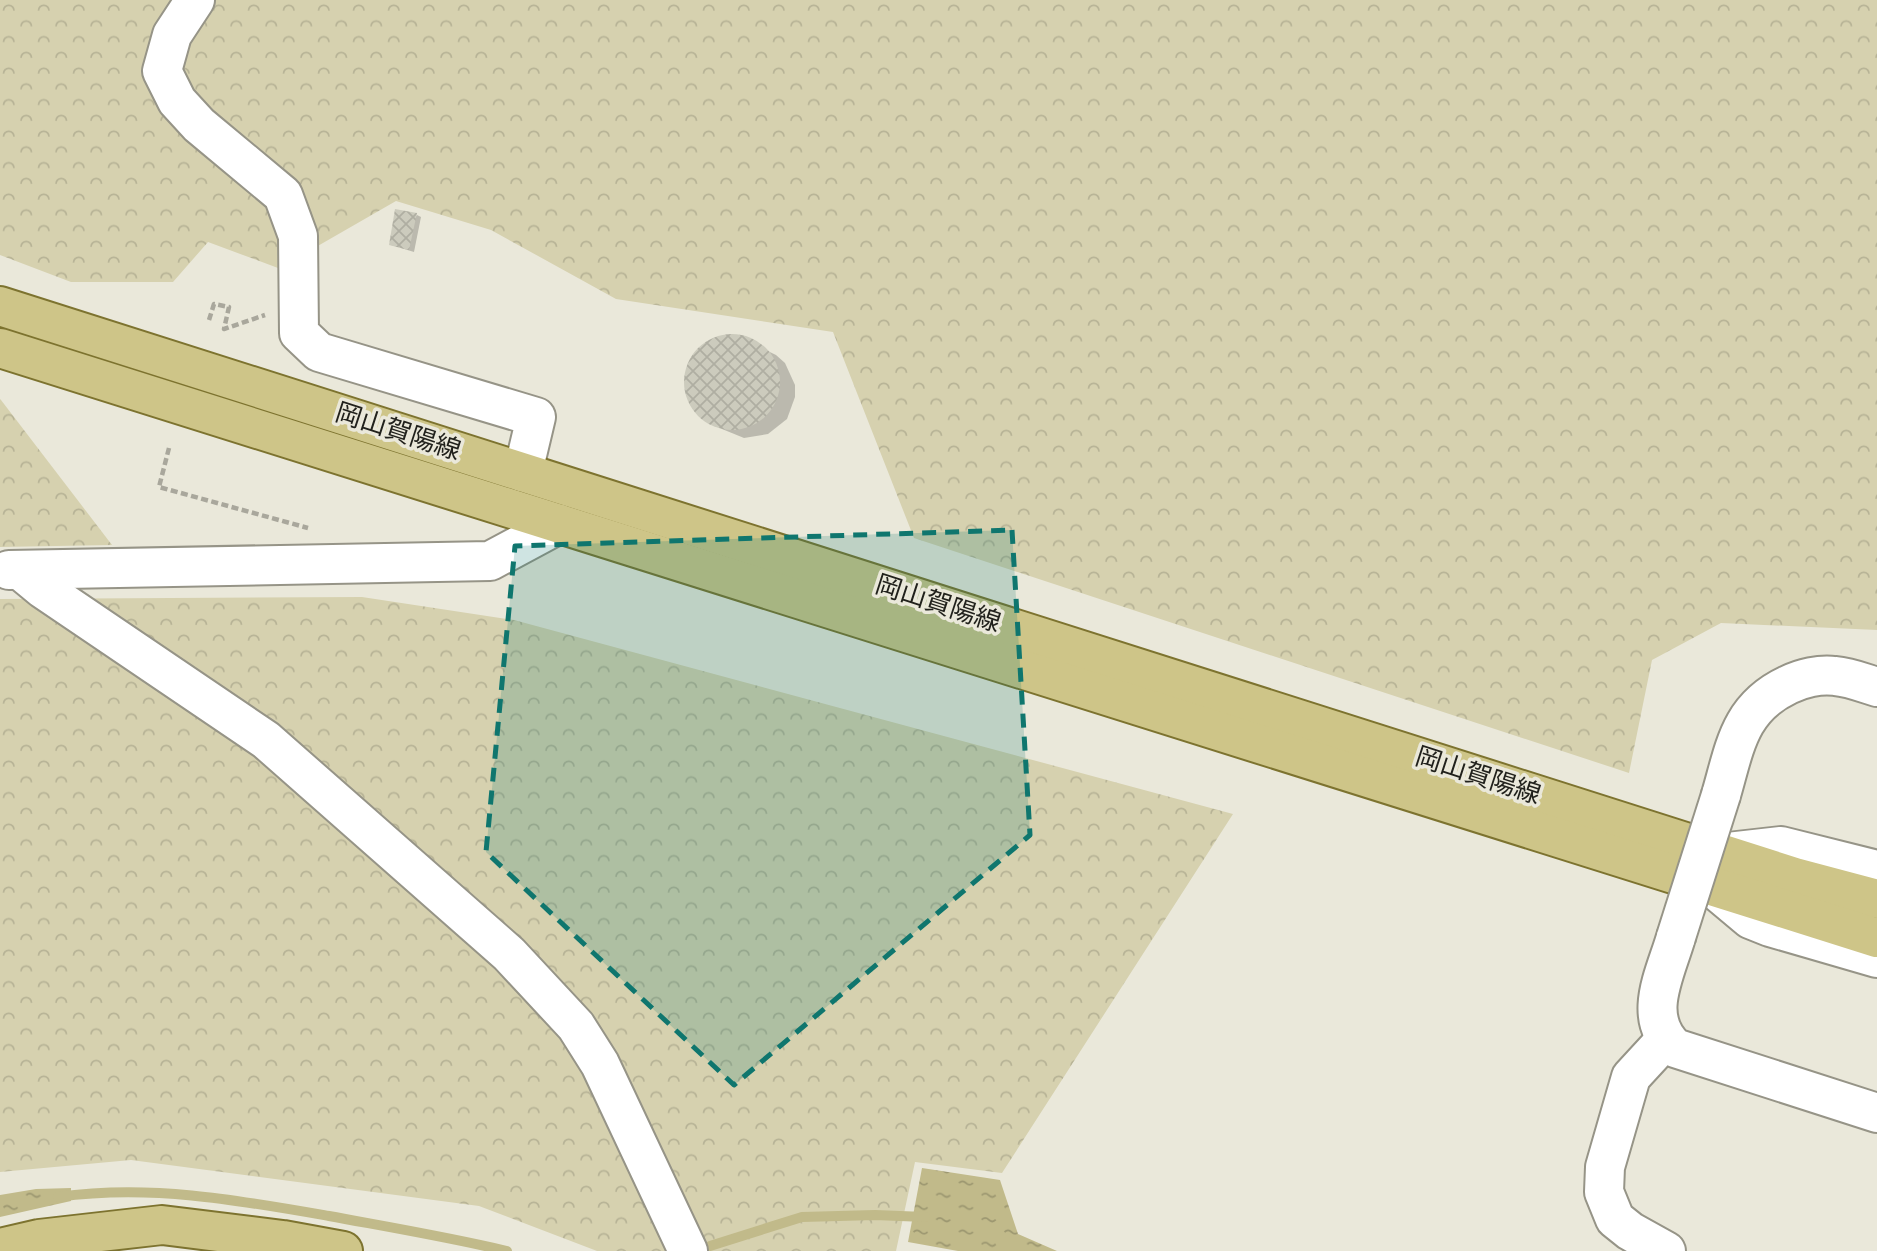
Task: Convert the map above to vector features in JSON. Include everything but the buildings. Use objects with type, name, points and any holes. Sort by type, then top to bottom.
[{"type":"main road","name":"岡山賀陽線","points":[[0,306],[523,472],[1716,870],[1877,938]]},
{"type":"main road","name":"岡山賀陽線","points":[[0,348],[559,524],[1716,870],[1877,899]]},
{"type":"main road","points":[[0,1248],[39,1239],[162,1225],[283,1240],[343,1251]]},
{"type":"street","points":[[195,0],[172,35],[162,71],[177,101],[199,125],[283,195],[298,236],[299,333],[319,352],[536,417],[523,472]]},
{"type":"street","points":[[10,570],[490,561],[559,524]]},
{"type":"street","points":[[10,570],[43,589],[266,740],[509,954],[576,1026],[600,1064],[688,1251]]},
{"type":"street","points":[[1877,687],[1836,676],[1817,676],[1776,691],[1758,704],[1746,719],[1656,1002],[1656,1017],[1665,1039],[1686,1054],[1877,1113]]},
{"type":"street","points":[[1877,870],[1781,846],[1716,870],[1750,919],[1877,958]]},
{"type":"street","points":[[1665,1039],[1632,1077],[1605,1167],[1604,1192],[1615,1219],[1666,1251]]},
{"type":"path","points":[[209,320],[214,304],[229,307],[224,329],[279,311],[297,314]]},
{"type":"path","points":[[169,448],[159,487],[306,527],[318,534]]},
{"type":"highlighted area","points":[[1012,530],[1030,835],[734,1085],[486,852],[515,546]]},
{"type":"green space","points":[[0,0],[185,0],[166,107],[177,130],[270,203],[285,234],[286,271],[208,242],[173,282],[71,282],[0,255]]},
{"type":"green space","points":[[215,0],[1877,0],[1877,630],[1721,623],[1652,660],[1629,773],[914,538],[833,332],[616,299],[491,230],[396,201],[316,247],[199,108],[181,74],[186,34]]},
{"type":"green space","points":[[1,400],[112,545],[0,547]]},
{"type":"green space","points":[[362,597],[514,620],[1233,814],[1002,1173],[915,1162],[896,1251],[597,1251],[479,1206],[131,1160],[0,1172],[0,599]]},
{"type":"water","points":[[922,1168],[1000,1180],[1018,1234],[1057,1251],[958,1251],[908,1242]]},
{"type":"water","points":[[71,1188],[71,1201],[0,1217],[0,1195],[36,1189]]},
{"type":"waterway","points":[[58,1197],[126,1192],[228,1200],[396,1228],[507,1251]]},
{"type":"waterway","points":[[710,1246],[802,1217],[925,1217]]}]
